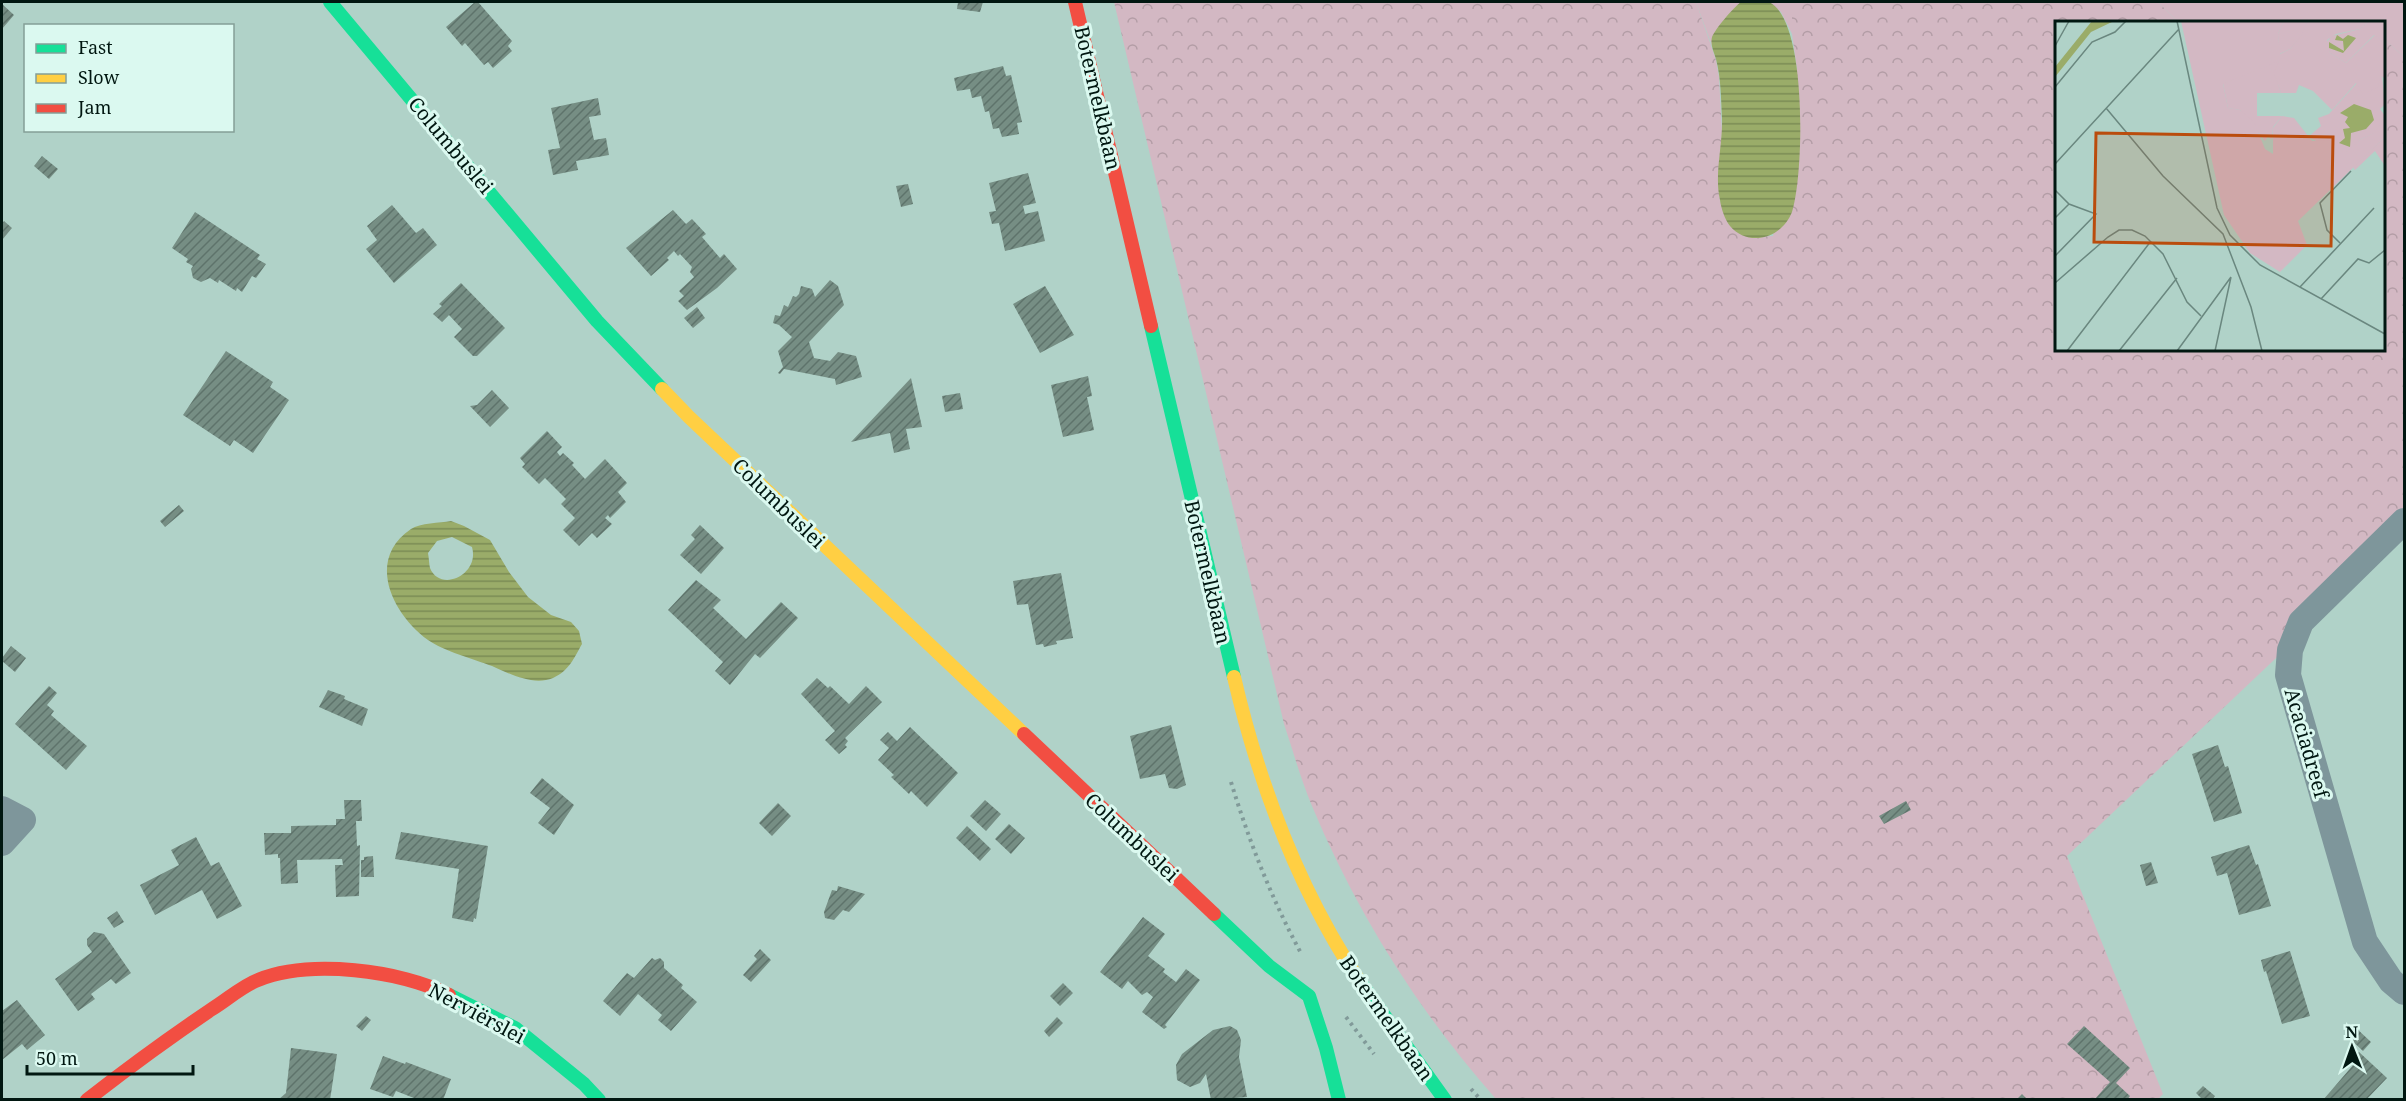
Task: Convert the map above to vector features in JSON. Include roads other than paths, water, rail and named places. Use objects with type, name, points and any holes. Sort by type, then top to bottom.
[{"type":"street","name":"Columbuslei","points":[[330,2],[597,321],[689,417],[1269,966],[1309,996],[1326,1048],[1339,1100]]},
{"type":"street","name":"Botermelkbaan","points":[[1075,2],[1244,723],[1271,808],[1311,898],[1345,960],[1377,1011],[1445,1100]]},
{"type":"street","name":"Acaciadreef","points":[[2404,521],[2305,617],[2294,639],[2287,664],[2288,675],[2323,800],[2366,942],[2391,981],[2404,992]]},
{"type":"street","points":[[2,809],[23,820],[2,843]]},
{"type":"street","name":"Nerviërslei","points":[[87,1100],[146,1053],[257,980],[289,970],[336,970],[386,975],[436,988],[514,1028],[585,1094]]}]
